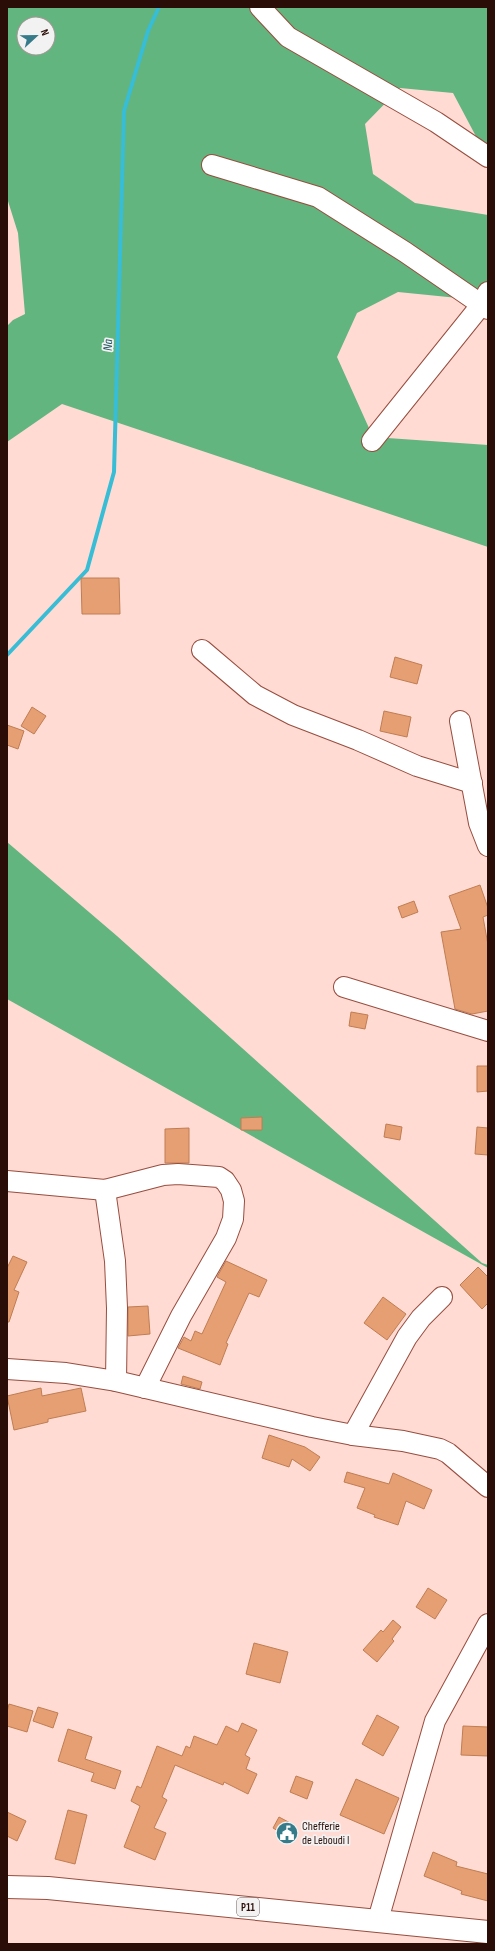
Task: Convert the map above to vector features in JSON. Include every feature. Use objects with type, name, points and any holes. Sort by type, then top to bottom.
[{"type":"main road","name":"P11","points":[[7,1887],[56,1889],[488,1932]]},
{"type":"street","points":[[260,7],[288,37],[436,122],[488,157]]},
{"type":"street","points":[[212,165],[318,197],[486,302],[372,441]]},
{"type":"street","points":[[202,650],[255,695],[293,715],[358,740],[416,766],[472,783]]},
{"type":"street","points":[[460,721],[479,822],[488,846]]},
{"type":"street","points":[[344,987],[488,1030]]},
{"type":"street","points":[[7,1182],[105,1190],[163,1175],[178,1174],[219,1176],[225,1181],[231,1190],[234,1201],[233,1219],[226,1238],[181,1316],[145,1388]]},
{"type":"street","points":[[105,1190],[115,1261],[117,1308],[116,1381]]},
{"type":"street","points":[[353,1435],[407,1337],[421,1318],[442,1297]]},
{"type":"street","points":[[7,1369],[66,1373],[116,1381],[353,1435],[403,1440],[440,1449],[448,1453],[488,1487]]},
{"type":"street","points":[[378,1920],[435,1721],[488,1624]]},
{"type":"green space","points":[[7,7],[488,7],[488,159],[453,93],[400,88],[365,124],[373,174],[415,203],[488,215],[488,301],[398,292],[357,313],[337,357],[373,437],[488,445],[488,547],[62,404],[7,442],[7,326],[13,320],[25,314],[18,233],[7,198]]},
{"type":"green space","points":[[7,842],[117,936],[482,1263],[488,1265],[488,1268],[7,999]]},
{"type":"building","points":[[81,578],[119,578],[120,614],[82,614]]},
{"type":"building","points":[[395,657],[422,665],[417,684],[390,677]]},
{"type":"building","points":[[32,707],[46,716],[34,734],[21,726]]},
{"type":"building","points":[[384,711],[411,717],[407,737],[380,731]]},
{"type":"building","points":[[7,725],[24,731],[18,749],[7,745]]},
{"type":"building","points":[[480,885],[488,908],[488,915],[483,917],[488,945],[488,1011],[472,1014],[455,1009],[441,932],[461,929],[449,896]]},
{"type":"building","points":[[414,901],[418,912],[402,918],[398,907]]},
{"type":"building","points":[[351,1012],[368,1015],[365,1029],[349,1026]]},
{"type":"building","points":[[477,1066],[488,1066],[488,1091],[477,1092]]},
{"type":"building","points":[[262,1117],[262,1130],[241,1130],[241,1118]]},
{"type":"building","points":[[386,1124],[402,1127],[400,1140],[384,1137]]},
{"type":"building","points":[[477,1127],[488,1128],[488,1155],[475,1154]]},
{"type":"building","points":[[189,1128],[189,1163],[165,1163],[165,1129]]},
{"type":"building","points":[[13,1256],[27,1262],[14,1290],[19,1292],[9,1322],[7,1322],[7,1268]]},
{"type":"building","points":[[226,1261],[267,1280],[259,1297],[249,1293],[226,1343],[228,1344],[220,1365],[178,1348],[184,1337],[191,1341],[195,1331],[202,1334],[226,1282],[217,1277]]},
{"type":"building","points":[[478,1267],[488,1277],[488,1303],[482,1309],[460,1285]]},
{"type":"building","points":[[383,1297],[406,1314],[387,1340],[364,1323]]},
{"type":"building","points":[[148,1306],[150,1334],[128,1336],[128,1307]]},
{"type":"building","points":[[183,1376],[202,1382],[200,1389],[181,1384]]},
{"type":"building","points":[[41,1388],[42,1396],[81,1388],[86,1411],[48,1419],[48,1422],[14,1430],[7,1396]]},
{"type":"building","points":[[269,1435],[305,1447],[320,1457],[310,1471],[292,1459],[289,1467],[262,1458]]},
{"type":"building","points":[[347,1472],[389,1484],[393,1473],[432,1490],[424,1509],[406,1501],[398,1525],[374,1517],[375,1515],[357,1508],[365,1488],[344,1482]]},
{"type":"building","points":[[428,1588],[447,1600],[435,1619],[416,1607]]},
{"type":"building","points":[[393,1620],[401,1627],[392,1639],[394,1641],[377,1662],[363,1650],[381,1630],[383,1632]]},
{"type":"building","points":[[254,1643],[288,1652],[280,1683],[246,1674]]},
{"type":"building","points":[[9,1704],[33,1711],[27,1732],[7,1726],[7,1712]]},
{"type":"building","points":[[38,1707],[58,1713],[53,1728],[33,1721]]},
{"type":"building","points":[[377,1715],[399,1727],[383,1756],[362,1744]]},
{"type":"building","points":[[242,1723],[257,1730],[245,1755],[250,1758],[246,1769],[257,1774],[248,1794],[224,1782],[223,1785],[175,1765],[162,1797],[167,1800],[154,1828],[166,1833],[155,1860],[124,1847],[140,1806],[131,1801],[137,1786],[141,1788],[157,1746],[182,1756],[186,1746],[190,1748],[194,1736],[217,1745],[226,1726],[238,1732]]},
{"type":"building","points":[[463,1726],[488,1727],[488,1756],[461,1755]]},
{"type":"building","points":[[68,1729],[92,1737],[85,1759],[121,1771],[115,1789],[91,1781],[94,1773],[58,1761]]},
{"type":"building","points":[[296,1776],[313,1782],[307,1799],[290,1792]]},
{"type":"building","points":[[356,1779],[399,1798],[384,1834],[340,1815]]},
{"type":"building","points":[[68,1810],[87,1815],[75,1864],[55,1859]]},
{"type":"building","points":[[7,1812],[26,1821],[17,1841],[7,1836]]},
{"type":"building","points":[[279,1817],[294,1825],[288,1837],[273,1828]]},
{"type":"building","points":[[433,1852],[457,1862],[456,1866],[488,1874],[488,1901],[461,1894],[462,1891],[424,1876]]},
{"type":"waterway","name":"Na","points":[[7,655],[87,570],[114,472],[124,111],[148,31],[159,7]]},
{"type":"place","name":"Chefferie de Leboudi I","points":[[287,1833]]}]
